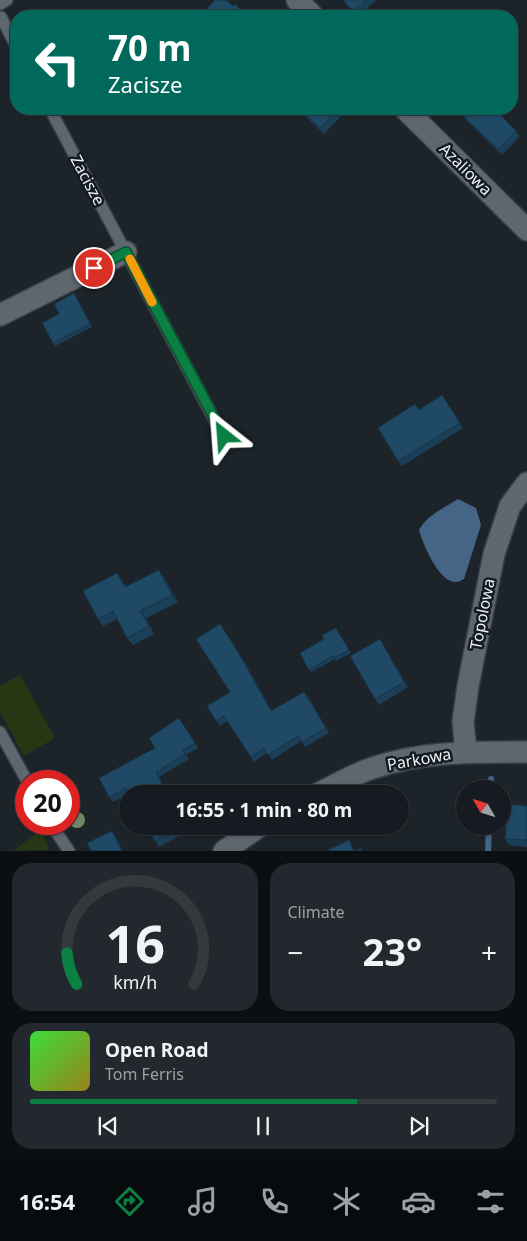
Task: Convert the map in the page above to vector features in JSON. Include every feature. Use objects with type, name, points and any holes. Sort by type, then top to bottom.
[{"type":"street","points":[[297,0],[307,10]]},
{"type":"street","name":"Azaliowa","points":[[412,115],[527,230]]},
{"type":"street","points":[[0,315],[126,252]]},
{"type":"street","name":"Topolowa","points":[[466,752],[463,722],[494,554],[510,506],[527,483]]},
{"type":"street","name":"Parkowa","points":[[336,785],[369,769],[418,757],[466,752],[527,752]]},
{"type":"street","points":[[224,851],[247,835]]},
{"type":"lane","points":[[0,4],[7,0]]},
{"type":"lane","points":[[1,17],[10,34]]},
{"type":"lane","name":"Zacisze","points":[[53,115],[224,436]]},
{"type":"lane","points":[[0,732],[21,770]]},
{"type":"lane","points":[[58,835],[69,851]]},
{"type":"green space","points":[[20,675],[55,738],[24,756],[0,712],[0,686]]},
{"type":"green space","points":[[34,835],[44,835],[49,850],[13,851]]},
{"type":"water","points":[[458,499],[476,508],[481,525],[464,579],[456,582],[450,581],[438,570],[428,553],[419,530],[431,516]]},
{"type":"building","points":[[215,0],[226,0],[233,6],[235,4],[242,10],[206,10]]},
{"type":"building","points":[[343,0],[366,0],[356,10],[352,10]]},
{"type":"building","points":[[306,115],[333,115],[320,128]]},
{"type":"building","points":[[462,115],[500,115],[516,131],[498,149]]},
{"type":"building","points":[[74,293],[90,324],[53,343],[42,323],[59,314],[54,304]]},
{"type":"building","points":[[442,395],[460,423],[398,461],[378,428],[415,404],[419,410]]},
{"type":"building","points":[[159,570],[172,595],[140,611],[149,626],[127,638],[113,611],[98,619],[83,591],[117,573],[125,587]]},
{"type":"building","points":[[220,624],[271,711],[304,692],[326,728],[302,742],[298,736],[268,755],[264,748],[251,757],[224,716],[216,721],[207,706],[230,692],[196,639]]},
{"type":"building","points":[[336,628],[349,650],[334,658],[333,656],[309,670],[300,653],[324,639],[322,635]]},
{"type":"building","points":[[380,639],[404,682],[375,699],[350,656]]},
{"type":"building","points":[[179,718],[195,743],[183,750],[185,754],[156,772],[162,785],[119,785],[119,792],[109,797],[99,778],[155,748],[149,738]]},
{"type":"building","points":[[511,804],[527,806],[527,840],[505,839],[505,835],[511,835]]},
{"type":"building","points":[[112,831],[122,851],[91,851],[87,843]]},
{"type":"building","points":[[152,835],[166,835],[155,841]]},
{"type":"building","points":[[349,840],[354,851],[328,850]]},
{"type":"waterway","points":[[488,851],[489,835]]},
{"type":"slow traffic","points":[[130,259],[152,302]]},
{"type":"route","points":[[94,268],[126,252],[224,436]]}]
